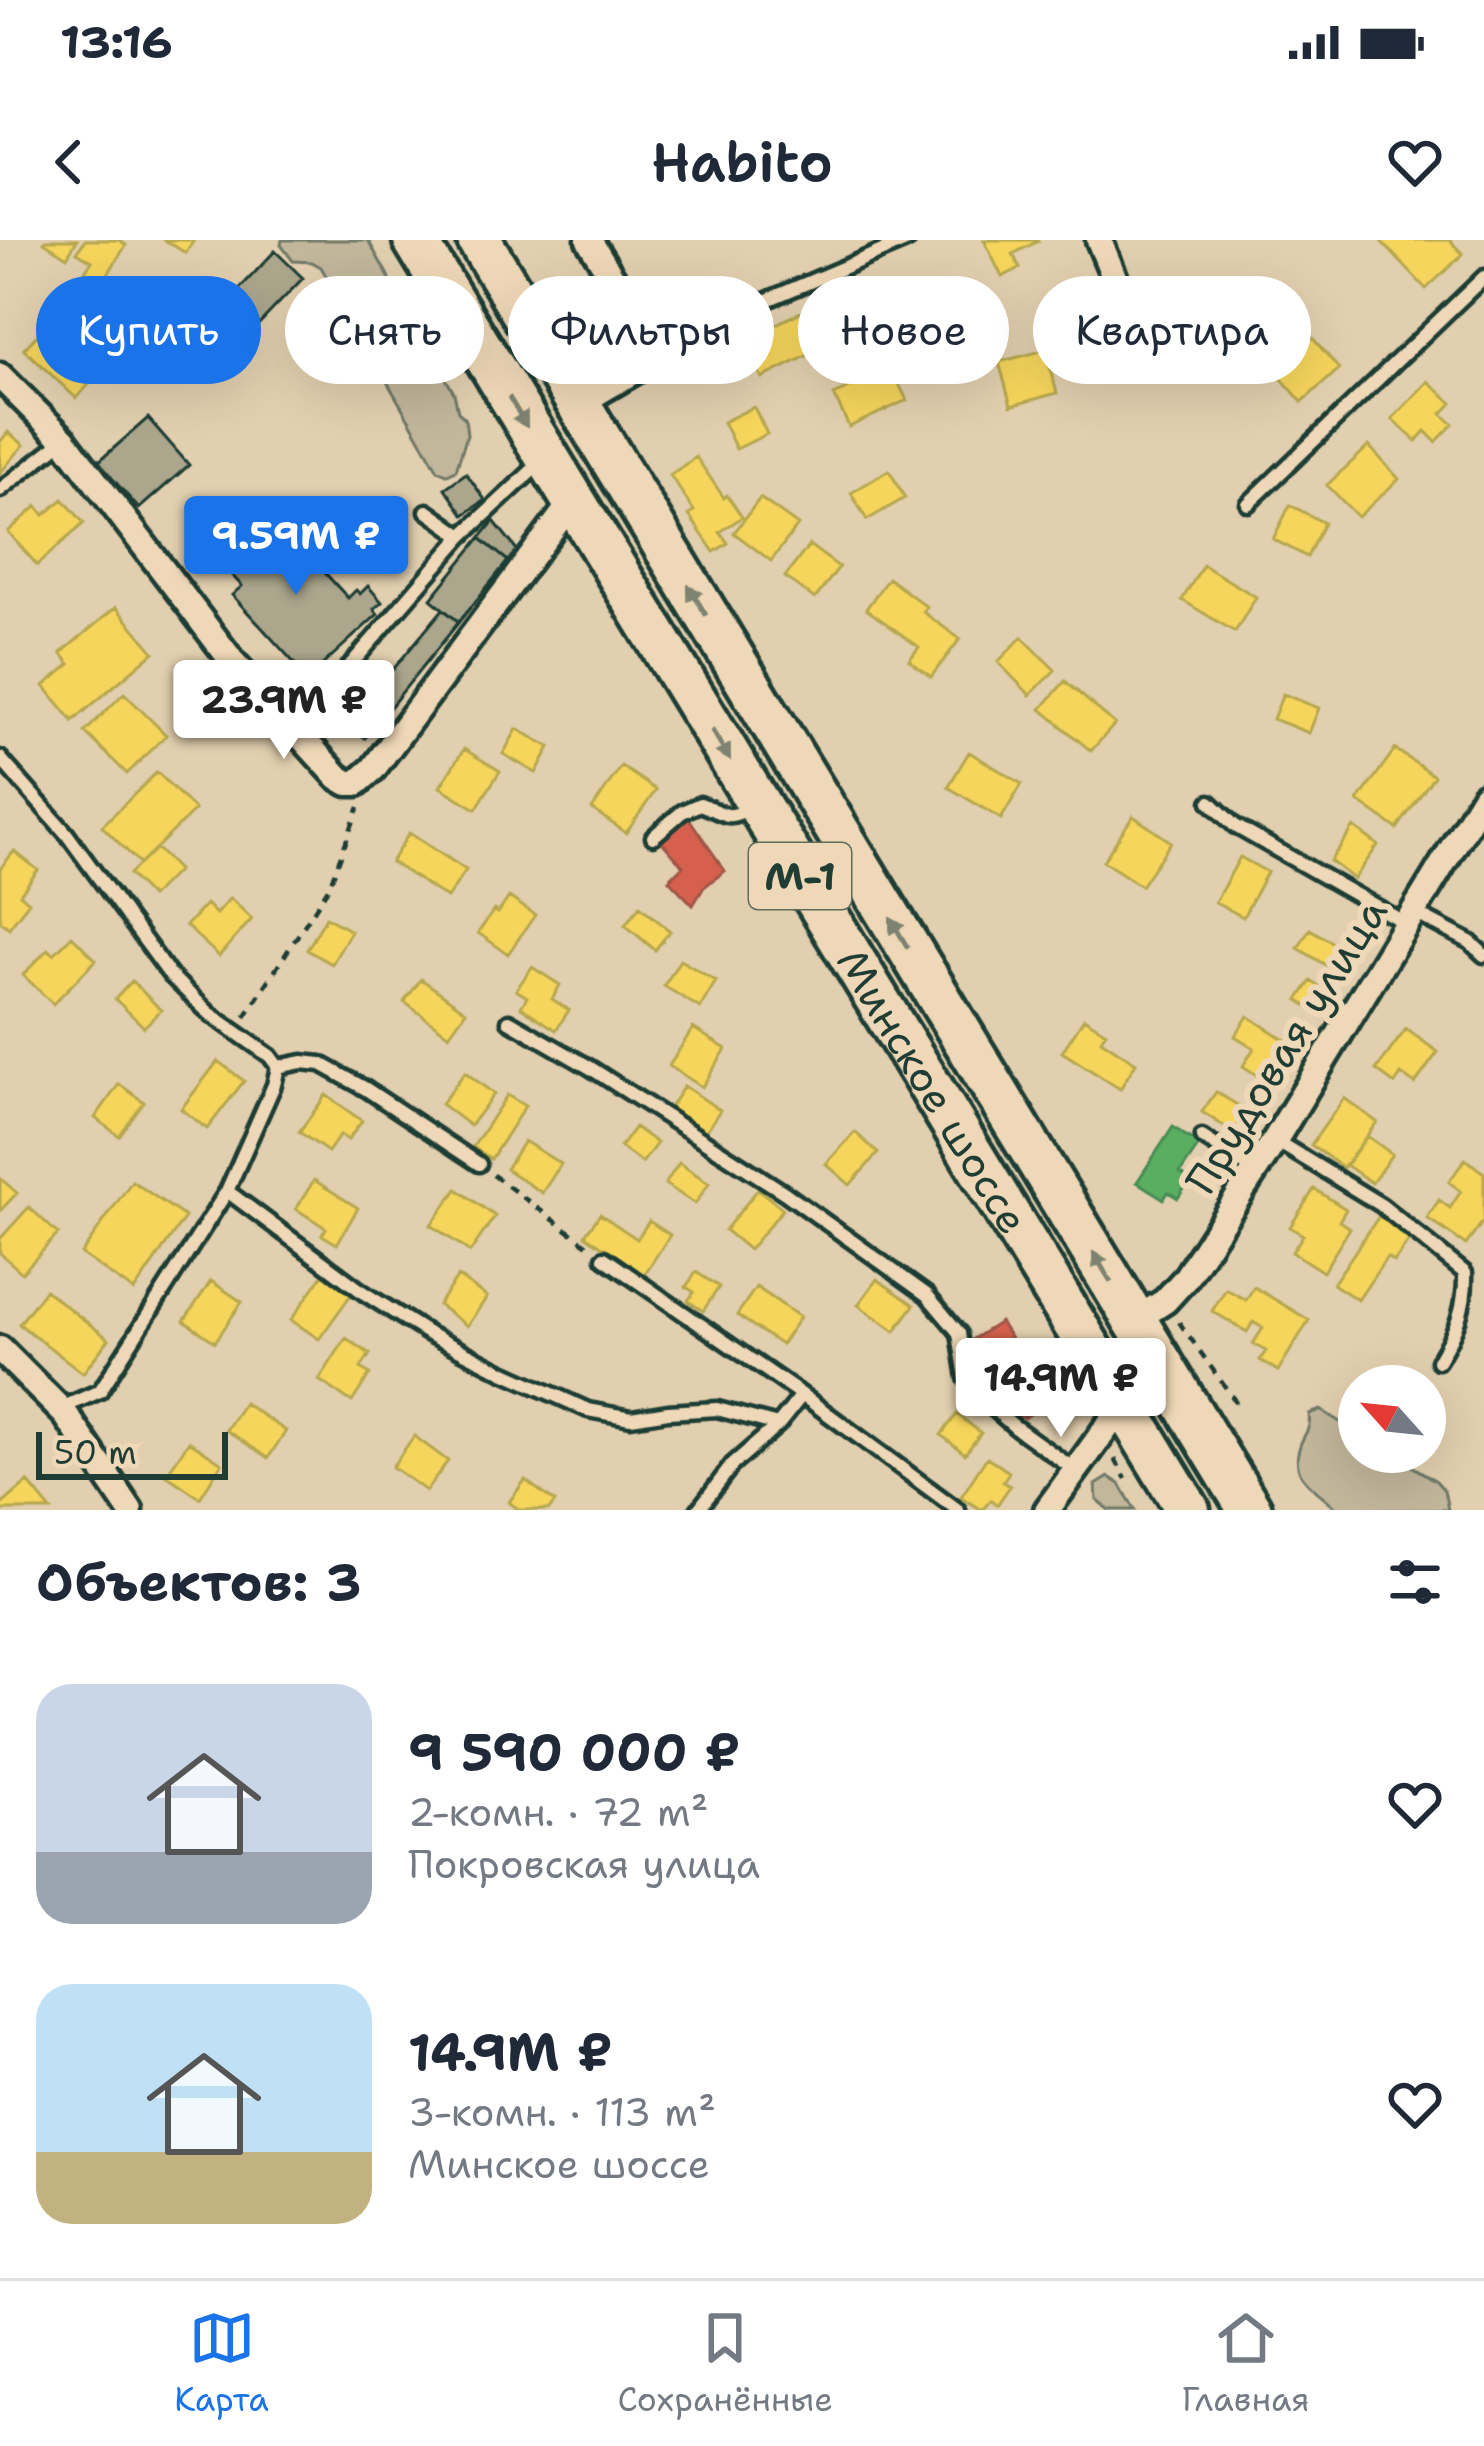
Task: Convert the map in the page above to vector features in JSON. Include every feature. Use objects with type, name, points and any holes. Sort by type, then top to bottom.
[{"type":"highway","name":"Минское шоссе","points":[[415,240],[1188,1510]]},
{"type":"highway","name":"Минское шоссе","points":[[479,240],[1150,1311],[1250,1510]]},
{"type":"street","points":[[590,240],[612,276]]},
{"type":"street","points":[[1099,240],[1114,276]]},
{"type":"street","points":[[0,376],[64,440],[232,661],[348,783],[357,783],[373,769],[572,502]]},
{"type":"street","points":[[578,404],[612,384]]},
{"type":"street","name":"Прудовая улица","points":[[1150,1311],[1185,1279],[1484,796]]},
{"type":"street","points":[[0,1349],[60,1409],[130,1510]]},
{"type":"street","points":[[1047,1510],[1123,1405]]},
{"type":"lane","points":[[774,297],[908,240]]},
{"type":"lane","points":[[1249,504],[1484,277]]},
{"type":"lane","points":[[0,490],[64,440]]},
{"type":"lane","points":[[322,698],[462,536],[545,458]]},
{"type":"lane","points":[[427,512],[462,536]]},
{"type":"lane","points":[[0,758],[66,833],[170,975],[210,1014],[270,1056],[278,1067],[227,1191],[100,1391],[60,1409]]},
{"type":"lane","points":[[1210,802],[1235,826],[1411,919],[1470,942],[1484,955]]},
{"type":"lane","points":[[653,837],[682,812],[700,804],[724,816],[737,816],[756,803]]},
{"type":"lane","points":[[509,1021],[785,1193],[927,1295],[959,1333],[966,1378],[977,1394],[1076,1471]]},
{"type":"lane","points":[[278,1067],[321,1064],[479,1164]]},
{"type":"lane","points":[[1202,1137],[1255,1171]]},
{"type":"lane","points":[[1275,1140],[1381,1204],[1465,1273],[1466,1298],[1457,1328],[1438,1361]]},
{"type":"lane","points":[[227,1191],[364,1293],[429,1334],[588,1410],[631,1418],[717,1408],[778,1425]]},
{"type":"lane","points":[[604,1258],[802,1394],[958,1510]]},
{"type":"lane","points":[[698,1510],[732,1465],[778,1425],[802,1394]]},
{"type":"path","points":[[235,1032],[329,887],[359,807],[357,783]]},
{"type":"path","points":[[479,1164],[604,1258]]},
{"type":"path","points":[[1150,1311],[1197,1351],[1238,1405]]},
{"type":"shaded area","points":[[282,240],[368,240],[388,276],[326,276],[312,262],[293,261]]},
{"type":"shaded area","points":[[388,384],[449,384],[458,412],[465,418],[467,435],[456,470],[447,474],[438,470]]},
{"type":"shaded area","points":[[1321,1410],[1338,1421],[1338,1473],[1423,1473],[1444,1490],[1448,1510],[1338,1510],[1307,1482],[1298,1466],[1309,1414]]},
{"type":"shaded area","points":[[1109,1477],[1120,1484],[1135,1510],[1109,1510],[1097,1500],[1096,1485]]},
{"type":"building: Жильё","points":[[45,240],[77,240],[67,257]]},
{"type":"building: Жильё","points":[[85,240],[119,240],[126,245],[107,276],[85,271],[92,261],[77,252]]},
{"type":"building: Жильё","points":[[164,240],[194,240],[186,253]]},
{"type":"building: Жильё","points":[[984,240],[1038,241],[1013,254],[1020,268],[1002,276]]},
{"type":"building: Жильё","points":[[1380,240],[1449,240],[1463,254],[1426,289]]},
{"type":"building: Жильё","points":[[798,313],[798,360],[774,372],[774,325]]},
{"type":"building: Жильё","points":[[36,336],[36,360],[24,349]]},
{"type":"building: Жильё","points":[[1311,336],[1339,369],[1302,402],[1286,384],[1311,384]]},
{"type":"building: Жильё","points":[[1033,353],[1033,384],[1054,384],[1057,393],[1011,406],[1005,384],[1009,384],[1009,359]]},
{"type":"building: Жильё","points":[[1428,381],[1452,403],[1442,414],[1453,424],[1436,442],[1425,431],[1416,441],[1392,419]]},
{"type":"building: Жильё","points":[[61,384],[89,384],[76,398]]},
{"type":"building: Жильё","points":[[857,384],[899,384],[907,400],[849,427],[834,395]]},
{"type":"building: Жильё","points":[[754,407],[767,434],[736,449],[723,422]]},
{"type":"building: Жильё","points":[[8,432],[24,445],[0,473],[0,442]]},
{"type":"building: Жильё","points":[[1369,446],[1399,479],[1358,517],[1327,485]]},
{"type":"building: Жильё","points":[[696,457],[742,517],[720,532],[728,543],[714,552],[670,475]]},
{"type":"building: Жильё","points":[[889,470],[905,498],[867,520],[851,493]]},
{"type":"building: Жильё","points":[[760,498],[798,525],[771,561],[734,533]]},
{"type":"building: Жильё","points":[[63,499],[84,523],[37,565],[8,532],[37,506],[44,515]]},
{"type":"building: Жильё","points":[[1290,505],[1324,523],[1307,557],[1273,539]]},
{"type":"building: Жильё","points":[[809,545],[839,567],[815,599],[785,577]]},
{"type":"building: Жильё","points":[[1203,565],[1256,597],[1235,632],[1182,600]]},
{"type":"building: Жильё","points":[[888,578],[960,639],[931,677],[909,660],[919,647],[866,609]]},
{"type":"building: Жильё","points":[[116,607],[154,652],[73,721],[44,686],[70,664],[61,653]]},
{"type":"building: Жильё","points":[[1022,637],[1055,670],[1030,695],[998,662]]},
{"type":"building: Жильё","points":[[1065,681],[1115,724],[1091,751],[1041,709]]},
{"type":"building: Жильё","points":[[124,693],[166,735],[127,774],[85,732]]},
{"type":"building: Жильё","points":[[1283,694],[1319,708],[1309,733],[1273,719]]},
{"type":"building: Жильё","points":[[517,729],[550,747],[536,773],[503,754]]},
{"type":"building: Жильё","points":[[464,749],[500,771],[476,809],[440,787]]},
{"type":"building: Жильё","points":[[1395,749],[1434,776],[1397,829],[1358,801]]},
{"type":"building: Жильё","points":[[969,752],[1022,784],[1001,819],[948,787]]},
{"type":"building: Жильё","points":[[621,766],[656,790],[626,833],[592,809]]},
{"type":"building: Жильё","points":[[157,772],[195,810],[140,864],[102,826]]},
{"type":"building: Жильё","points":[[1133,816],[1171,842],[1141,886],[1103,861]]},
{"type":"building: Жильё","points":[[1354,827],[1378,845],[1354,879],[1330,861]]},
{"type":"building: Жильё","points":[[409,833],[466,870],[447,898],[391,862]]},
{"type":"building: Жильё","points":[[156,848],[178,870],[151,897],[129,874]]},
{"type":"building: Жильё","points":[[14,851],[38,870],[20,894],[29,902],[9,928],[0,921],[0,869]]},
{"type":"building: Жильё","points":[[1240,857],[1267,872],[1243,917],[1215,902]]},
{"type":"building: Жильё","points":[[509,897],[535,915],[508,954],[478,933]]},
{"type":"building: Жильё","points":[[230,898],[252,919],[219,956],[186,926],[206,904],[216,914]]},
{"type":"building: Жильё","points":[[640,906],[670,931],[655,950],[625,925]]},
{"type":"building: Жильё","points":[[326,917],[351,931],[332,964],[307,950]]},
{"type":"building: Жильё","points":[[1310,929],[1338,946],[1327,966],[1298,948]]},
{"type":"building: Жильё","points":[[72,936],[96,960],[53,1004],[23,975],[48,949],[54,954]]},
{"type":"building: Жильё","points":[[680,960],[716,981],[700,1008],[664,986]]},
{"type":"building: Жильё","points":[[532,967],[560,985],[552,999],[569,1010],[556,1030],[521,1007],[527,997],[516,990]]},
{"type":"building: Жильё","points":[[421,979],[466,1011],[449,1035],[404,1002]]},
{"type":"building: Жильё","points":[[132,981],[161,1010],[144,1027],[115,999]]},
{"type":"building: Жильё","points":[[1311,981],[1328,992],[1315,1012],[1298,1000]]},
{"type":"building: Жильё","points":[[1248,1016],[1288,1042],[1264,1080],[1243,1066],[1254,1048],[1235,1036]]},
{"type":"building: Жильё","points":[[1084,1018],[1106,1032],[1101,1040],[1136,1063],[1120,1089],[1062,1052]]},
{"type":"building: Жильё","points":[[693,1028],[726,1049],[702,1087],[669,1066]]},
{"type":"building: Жильё","points":[[1406,1029],[1438,1052],[1415,1084],[1401,1074],[1395,1084],[1376,1070]]},
{"type":"building: Жильё","points":[[218,1061],[244,1081],[207,1129],[181,1109]]},
{"type":"building: Жильё","points":[[465,1072],[494,1094],[470,1126],[441,1104]]},
{"type":"building: Жильё","points":[[119,1084],[144,1102],[119,1136],[95,1118]]},
{"type":"building: Жильё","points":[[684,1086],[720,1110],[705,1133],[669,1109]]},
{"type":"building: Жильё","points":[[1216,1092],[1247,1111],[1233,1132],[1202,1112]]},
{"type":"building: Жильё","points":[[326,1095],[362,1121],[348,1140],[340,1135],[328,1152],[299,1132]]},
{"type":"building: Жильё","points":[[507,1095],[525,1106],[491,1159],[473,1147]]},
{"type":"building: Жильё","points":[[1344,1098],[1377,1122],[1343,1168],[1311,1145]]},
{"type":"building: Жильё","points":[[635,1127],[657,1143],[642,1163],[620,1147]]},
{"type":"building: Жильё","points":[[855,1132],[878,1153],[850,1185],[826,1164]]},
{"type":"building: Жильё","points":[[1367,1136],[1392,1154],[1372,1183],[1346,1165]]},
{"type":"building: Жильё","points":[[524,1141],[561,1164],[542,1193],[506,1169]]},
{"type":"building: Жильё","points":[[1465,1159],[1484,1173],[1484,1220],[1466,1245],[1427,1218],[1439,1200],[1450,1208],[1461,1191],[1449,1182]]},
{"type":"building: Жильё","points":[[679,1163],[709,1183],[695,1204],[665,1184]]},
{"type":"building: Жильё","points":[[0,1178],[17,1193],[0,1211]]},
{"type":"building: Жильё","points":[[314,1180],[358,1208],[337,1244],[322,1235],[326,1228],[296,1209]]},
{"type":"building: Жильё","points":[[132,1181],[185,1217],[134,1291],[81,1254]]},
{"type":"building: Жильё","points":[[457,1189],[495,1216],[470,1252],[431,1225]]},
{"type":"building: Жильё","points":[[758,1189],[783,1209],[749,1250],[725,1230]]},
{"type":"building: Жильё","points":[[1314,1189],[1346,1209],[1339,1221],[1350,1228],[1323,1272],[1292,1252],[1303,1235],[1290,1227]]},
{"type":"building: Жильё","points":[[29,1207],[58,1234],[22,1273],[0,1253],[0,1239]]},
{"type":"building: Жильё","points":[[600,1214],[637,1239],[649,1221],[670,1235],[644,1275],[585,1235]]},
{"type":"building: Жильё","points":[[1379,1216],[1411,1237],[1394,1262],[1387,1257],[1358,1300],[1333,1284]]},
{"type":"building: Жильё","points":[[696,1272],[719,1287],[703,1311],[688,1301],[694,1292],[686,1287]]},
{"type":"building: Жильё","points":[[324,1273],[352,1293],[319,1339],[291,1320]]},
{"type":"building: Жильё","points":[[458,1276],[487,1297],[467,1326],[438,1305]]},
{"type":"building: Жильё","points":[[877,1279],[914,1305],[895,1331],[858,1305]]},
{"type":"building: Жильё","points":[[211,1281],[242,1302],[215,1342],[184,1321]]},
{"type":"building: Жильё","points":[[756,1287],[800,1317],[781,1345],[737,1315]]},
{"type":"building: Жильё","points":[[1254,1287],[1309,1320],[1278,1371],[1260,1360],[1266,1351],[1253,1344],[1263,1328],[1253,1322],[1247,1332],[1212,1311],[1226,1289],[1246,1300]]},
{"type":"building: Жильё","points":[[45,1290],[109,1339],[83,1373],[19,1324]]},
{"type":"building: Жильё","points":[[346,1338],[370,1354],[361,1368],[370,1374],[352,1402],[319,1380]]},
{"type":"building: Жильё","points":[[244,1403],[286,1431],[268,1458],[226,1430]]},
{"type":"building: Жильё","points":[[957,1414],[981,1433],[965,1454],[941,1435]]},
{"type":"building: Жильё","points":[[414,1436],[448,1461],[426,1491],[392,1467]]},
{"type":"building: Жильё","points":[[189,1441],[222,1463],[200,1498],[166,1475]]},
{"type":"building: Жильё","points":[[987,1457],[1009,1472],[1003,1482],[1010,1486],[997,1505],[991,1500],[982,1510],[961,1497]]},
{"type":"building: Жильё","points":[[525,1480],[555,1502],[549,1510],[519,1510],[509,1502]]},
{"type":"building: Жильё","points":[[28,1482],[51,1510],[0,1510],[0,1506]]},
{"type":"building: Торговля","points":[[688,817],[725,871],[704,887],[693,905],[669,880],[683,866],[661,841]]},
{"type":"building: Торговля","points":[[1000,1322],[1046,1393],[1037,1399],[1042,1406],[1024,1418],[997,1401],[976,1369],[973,1339]]},
{"type":"building: Учреждения","points":[[1173,1127],[1199,1145],[1180,1173],[1190,1180],[1178,1198],[1168,1192],[1164,1199],[1137,1182]]},
{"type":"building: Прочее","points":[[275,251],[301,276],[285,276],[285,297],[261,322],[261,276],[252,276]]},
{"type":"building: Прочее","points":[[148,418],[189,465],[139,509],[98,462]]},
{"type":"building: Прочее","points":[[466,473],[485,500],[464,515],[445,488]]},
{"type":"building: Прочее","points":[[273,516],[348,598],[368,586],[382,602],[374,609],[378,614],[308,678],[232,595],[242,586],[221,564]]},
{"type":"building: Прочее","points":[[494,521],[517,550],[508,561],[480,538]]},
{"type":"building: Прочее","points":[[480,538],[508,561],[459,622],[431,599]]},
{"type":"building: Прочее","points":[[443,609],[459,622],[365,738],[348,724]]}]
